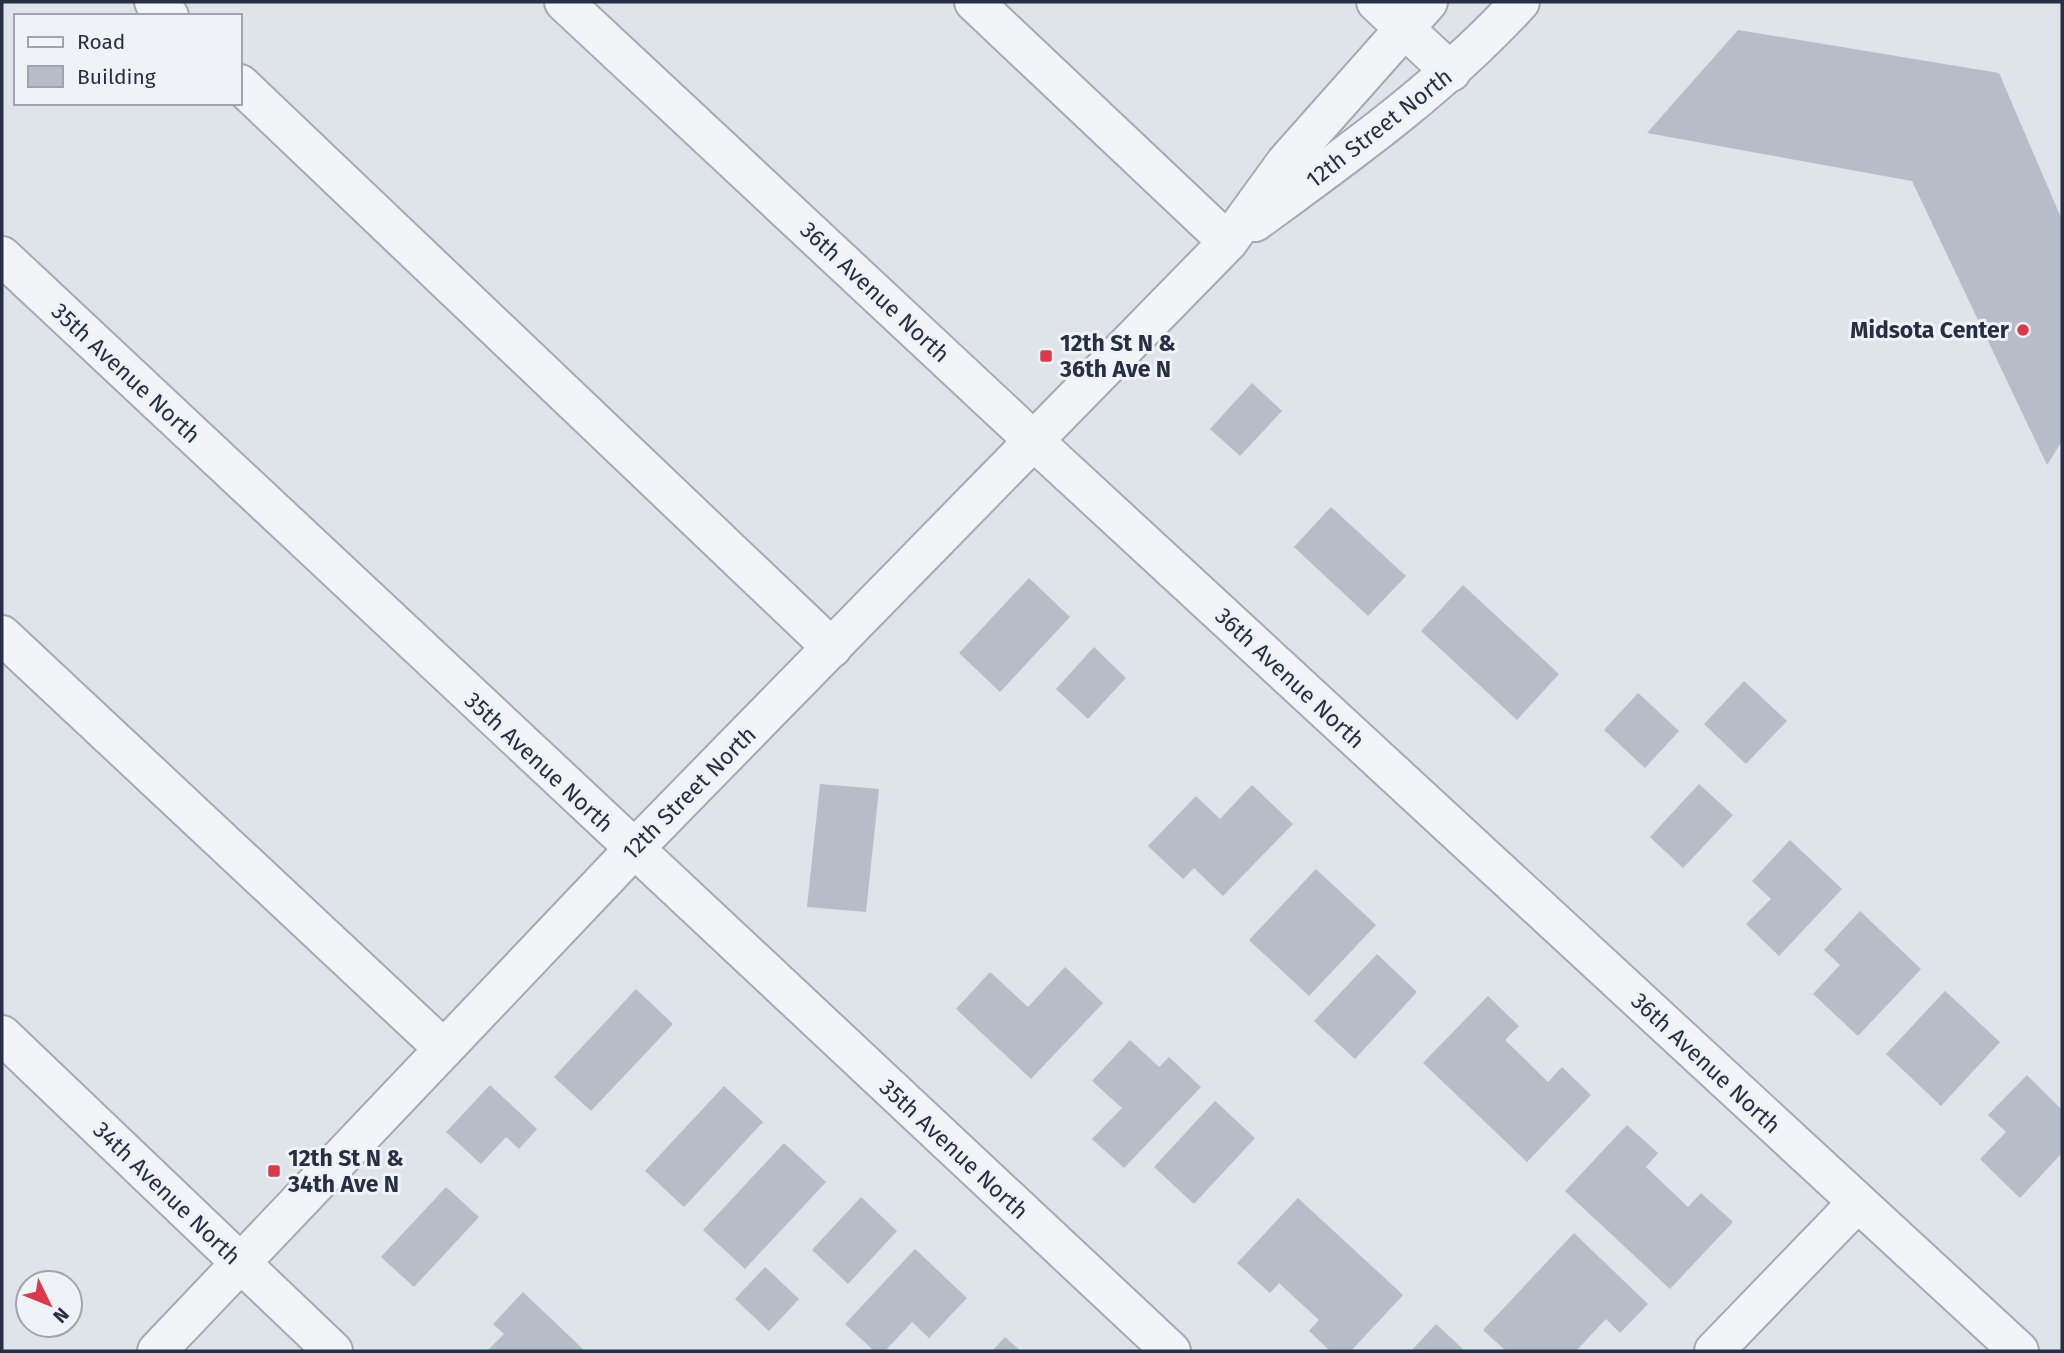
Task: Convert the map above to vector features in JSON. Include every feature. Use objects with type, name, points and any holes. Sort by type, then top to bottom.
[{"type":"street","points":[[154,2],[167,14]]},
{"type":"street","name":"36th Avenue North","points":[[564,2],[1035,442],[2019,1351]]},
{"type":"street","points":[[974,2],[1228,242]]},
{"type":"street","points":[[1376,2],[1416,15],[1451,72]]},
{"type":"street","name":"12th Street North","points":[[1228,242],[1399,117],[1451,72],[1520,2]]},
{"type":"street","name":"12th Street North","points":[[157,1351],[633,850],[1228,242],[1286,162],[1416,15]]},
{"type":"street","points":[[242,85],[832,648]]},
{"type":"street","name":"35th Avenue North","points":[[2,256],[633,850],[1171,1351]]},
{"type":"street","points":[[2,635],[444,1049]]},
{"type":"street","name":"34th Avenue North","points":[[2,1035],[333,1351]]},
{"type":"street","points":[[1714,1351],[1857,1203]]},
{"type":"building","name":"Midsota Center","points":[[1738,30],[1999,73],[2062,220],[2062,441],[2047,465],[1912,181],[1647,133]]},
{"type":"building","points":[[1252,383],[1282,411],[1240,456],[1210,429]]},
{"type":"building","points":[[1331,507],[1406,576],[1368,616],[1294,547]]},
{"type":"building","points":[[1029,578],[1070,617],[1000,692],[959,653]]},
{"type":"building","points":[[1463,585],[1559,674],[1517,720],[1421,631]]},
{"type":"building","points":[[1094,647],[1126,678],[1088,719],[1056,689]]},
{"type":"building","points":[[1744,681],[1787,721],[1746,764],[1704,724]]},
{"type":"building","points":[[1638,693],[1679,731],[1645,768],[1604,730]]},
{"type":"building","points":[[820,784],[879,789],[866,912],[807,907]]},
{"type":"building","points":[[1699,784],[1733,815],[1683,868],[1650,837]]},
{"type":"building","points":[[1252,785],[1293,824],[1223,896],[1194,868],[1183,879],[1148,846],[1196,796],[1220,819]]},
{"type":"building","points":[[1790,840],[1842,889],[1779,956],[1746,924],[1771,899],[1752,881]]},
{"type":"building","points":[[1316,869],[1376,925],[1309,996],[1249,940]]},
{"type":"building","points":[[1860,911],[1921,969],[1858,1036],[1813,994],[1840,965],[1824,950]]},
{"type":"building","points":[[1377,954],[1417,992],[1355,1059],[1314,1021]]},
{"type":"building","points":[[1065,967],[1103,1003],[1031,1079],[956,1009],[990,972],[1028,1007]]},
{"type":"building","points":[[636,989],[673,1024],[591,1111],[554,1077]]},
{"type":"building","points":[[1945,991],[2000,1042],[1941,1106],[1886,1054]]},
{"type":"building","points":[[1488,996],[1519,1026],[1505,1040],[1548,1082],[1562,1067],[1591,1095],[1527,1162],[1423,1063]]},
{"type":"building","points":[[1130,1040],[1159,1067],[1169,1057],[1201,1087],[1124,1168],[1092,1139],[1122,1108],[1092,1081]]},
{"type":"building","points":[[2027,1075],[2062,1110],[2062,1153],[2020,1198],[1980,1159],[2006,1132],[1988,1115]]},
{"type":"building","points":[[490,1085],[537,1129],[519,1149],[506,1137],[481,1164],[446,1132]]},
{"type":"building","points":[[724,1086],[763,1122],[684,1207],[645,1171]]},
{"type":"building","points":[[1215,1101],[1255,1138],[1194,1204],[1154,1167]]},
{"type":"building","points":[[1627,1125],[1658,1153],[1646,1167],[1688,1207],[1701,1193],[1733,1222],[1670,1289],[1565,1191]]},
{"type":"building","points":[[784,1143],[826,1182],[745,1269],[703,1230]]},
{"type":"building","points":[[446,1187],[479,1217],[414,1287],[381,1257]]},
{"type":"building","points":[[861,1197],[897,1231],[848,1284],[812,1250]]},
{"type":"building","points":[[1298,1198],[1403,1295],[1351,1351],[1330,1351],[1309,1331],[1319,1320],[1279,1283],[1270,1293],[1237,1263]]},
{"type":"building","points":[[1574,1233],[1648,1304],[1620,1333],[1606,1319],[1576,1351],[1506,1351],[1483,1330]]},
{"type":"building","points":[[915,1249],[967,1298],[929,1338],[912,1322],[885,1351],[874,1351],[845,1324]]},
{"type":"building","points":[[765,1267],[799,1299],[769,1331],[735,1299]]},
{"type":"building","points":[[523,1292],[585,1351],[487,1351],[504,1334],[493,1324]]},
{"type":"building","points":[[1436,1324],[1465,1351],[1411,1351]]},
{"type":"building","points":[[1005,1337],[1021,1351],[992,1351]]},
{"type":"place","name":"Midsota Center","points":[[2023,330]]},
{"type":"place","name":"12th St N & 36th Ave N","points":[[1046,356]]},
{"type":"place","name":"12th St N & 34th Ave N","points":[[274,1171]]}]
